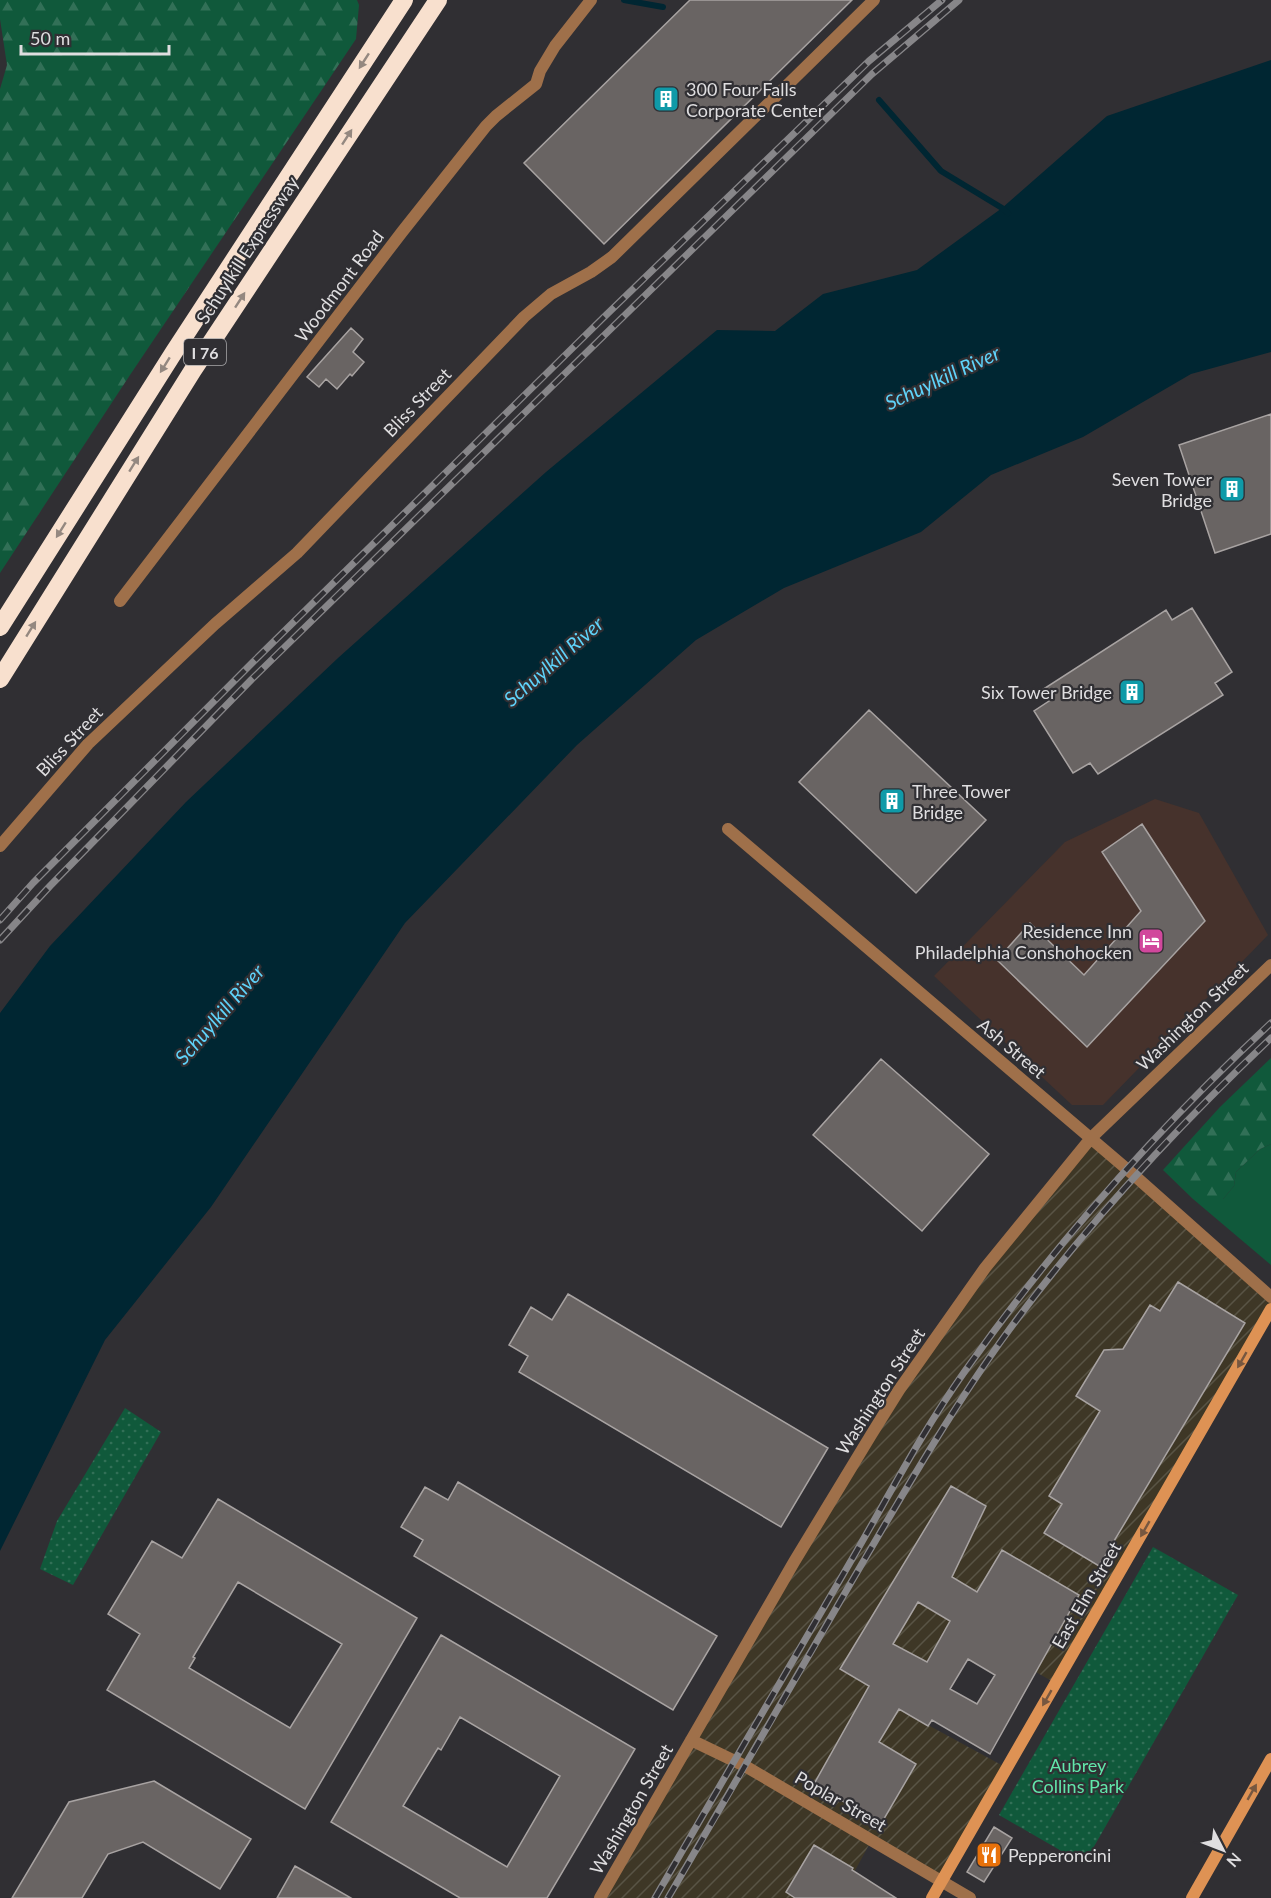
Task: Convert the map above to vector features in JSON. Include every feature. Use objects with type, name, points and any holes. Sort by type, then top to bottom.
[{"type":"highway","name":"Schuylkill Expressway","points":[[0,679],[193,370],[438,0]]},
{"type":"highway","name":"Schuylkill Expressway","points":[[0,627],[174,352],[400,6]]},
{"type":"main road","name":"East Elm Street","points":[[932,1898],[1271,1309]]},
{"type":"main road","points":[[1192,1898],[1271,1759]]},
{"type":"street","name":"Woodmont Road","points":[[120,602],[402,232],[486,126],[495,116],[536,84],[547,58],[591,0]]},
{"type":"street","name":"Bliss Street","points":[[0,846],[88,744],[221,618],[297,553],[524,317],[551,294],[591,272],[612,257],[874,0]]},
{"type":"street","name":"Ash Street","points":[[728,829],[1092,1138],[1271,1297]]},
{"type":"street","name":"Washington Street","points":[[600,1898],[794,1562],[899,1390],[985,1268],[1092,1138],[1271,965]]},
{"type":"street","name":"Poplar Street","points":[[691,1740],[745,1766],[970,1898]]},
{"type":"shaded area","points":[[1155,799],[1199,813],[1268,935],[1103,1105],[1072,1105],[934,976],[1065,842]]},
{"type":"shaded area","points":[[1091,1138],[1271,1297],[1271,1309],[1055,1683],[979,1639],[928,1725],[1007,1768],[942,1881],[869,1845],[840,1898],[600,1898],[899,1390]]},
{"type":"green space","points":[[0,0],[357,0],[359,5],[356,39],[0,573],[0,89],[7,65],[0,19]]},
{"type":"green space","points":[[1271,1058],[1271,1144],[1260,1149],[1236,1172],[1234,1186],[1223,1199],[1193,1199],[1163,1170],[1220,1107]]},
{"type":"green space","points":[[1271,1144],[1271,1265],[1193,1199],[1223,1199],[1234,1186],[1236,1172],[1260,1149]]},
{"type":"green space","points":[[125,1408],[161,1432],[73,1585],[40,1569],[57,1521]]},
{"type":"green space","name":"Aubrey Collins Park","points":[[1153,1547],[1238,1595],[1084,1864],[999,1815]]},
{"type":"water","name":"Schuylkill River","points":[[1271,60],[1271,352],[1191,374],[1083,437],[991,475],[921,532],[784,588],[696,640],[577,745],[405,923],[211,1207],[105,1340],[0,1551],[0,1013],[50,946],[186,802],[338,658],[546,472],[717,330],[775,331],[823,294],[917,270],[1002,208],[1107,116]]},
{"type":"building","name":"300 Four Falls Corporate Center","points":[[690,0],[852,0],[604,244],[524,163]]},
{"type":"building","points":[[351,328],[363,339],[353,352],[364,362],[337,389],[326,379],[319,387],[307,377]]},
{"type":"building","name":"Seven Tower Bridge","points":[[1271,414],[1271,534],[1215,553],[1179,445]]},
{"type":"building","name":"Six Tower Bridge","points":[[1192,608],[1232,672],[1215,683],[1223,695],[1098,774],[1090,763],[1073,773],[1034,711],[1049,701],[1042,690],[1166,610],[1172,620]]},
{"type":"building","name":"Three Tower Bridge","points":[[869,710],[986,820],[916,893],[799,782]]},
{"type":"building","name":"Residence Inn Philadelphia Conshohocken","points":[[1142,824],[1205,921],[1087,1047],[997,960],[1030,923],[1084,975],[1141,911],[1102,852]]},
{"type":"building","points":[[881,1059],[989,1154],[922,1231],[813,1135]]},
{"type":"building","points":[[1178,1282],[1245,1323],[1099,1566],[1044,1533],[1062,1504],[1049,1496],[1100,1411],[1076,1396],[1104,1350],[1123,1349],[1150,1305],[1160,1311]]},
{"type":"building","points":[[568,1294],[828,1448],[781,1527],[519,1372],[528,1356],[509,1345],[531,1307],[552,1320]]},
{"type":"building","points":[[458,1482],[717,1636],[673,1710],[414,1556],[423,1540],[401,1527],[425,1487],[448,1500]]},
{"type":"building","points":[[951,1486],[986,1506],[952,1577],[977,1592],[1002,1550],[1079,1595],[990,1754],[932,1720],[928,1726],[899,1709],[879,1742],[916,1764],[881,1824],[814,1784],[869,1686],[840,1669]],"holes":[[[918,1602],[950,1621],[927,1662],[893,1644]],[[968,1659],[995,1675],[977,1704],[950,1689]]]},
{"type":"building","points":[[218,1499],[417,1618],[305,1809],[107,1690],[140,1634],[108,1614],[152,1541],[182,1558]],"holes":[[[238,1582],[342,1644],[290,1728],[189,1668],[195,1658],[193,1657]]]},
{"type":"building","points":[[441,1635],[635,1749],[547,1898],[460,1898],[331,1822]],"holes":[[[460,1717],[560,1776],[507,1867],[403,1806],[438,1748],[441,1750]]]},
{"type":"building","points":[[154,1781],[251,1839],[220,1889],[143,1842],[108,1854],[82,1898],[12,1898],[69,1802]]},
{"type":"building","name":"Pepperoncini","points":[[994,1827],[1012,1838],[984,1882],[967,1872]]},
{"type":"building","points":[[814,1845],[853,1868],[852,1870],[896,1898],[795,1898],[786,1892]]},
{"type":"building","points":[[295,1866],[351,1898],[277,1898]]},
{"type":"waterway","points":[[624,0],[663,7]]},
{"type":"waterway","points":[[879,100],[941,171],[1008,213]]},
{"type":"railway","points":[[0,920],[33,883],[253,662],[603,318],[869,61],[942,0]]},
{"type":"railway","points":[[0,940],[252,679],[872,74],[959,0]]},
{"type":"railway","points":[[655,1898],[919,1443],[965,1371],[1034,1278],[1109,1189],[1188,1104],[1271,1023]]},
{"type":"railway","points":[[668,1898],[906,1488],[987,1361],[1069,1252],[1101,1215],[1167,1142],[1271,1038]]},
{"type":"place","name":"300 Four Falls Corporate Center","points":[[666,99]]},
{"type":"place","name":"Seven Tower Bridge","points":[[1232,489]]},
{"type":"place","name":"Six Tower Bridge","points":[[1132,692]]},
{"type":"place","name":"Three Tower Bridge","points":[[892,801]]},
{"type":"place","name":"Residence Inn Philadelphia Conshohocken","points":[[1151,941]]},
{"type":"place","name":"Pepperoncini","points":[[989,1855]]}]
